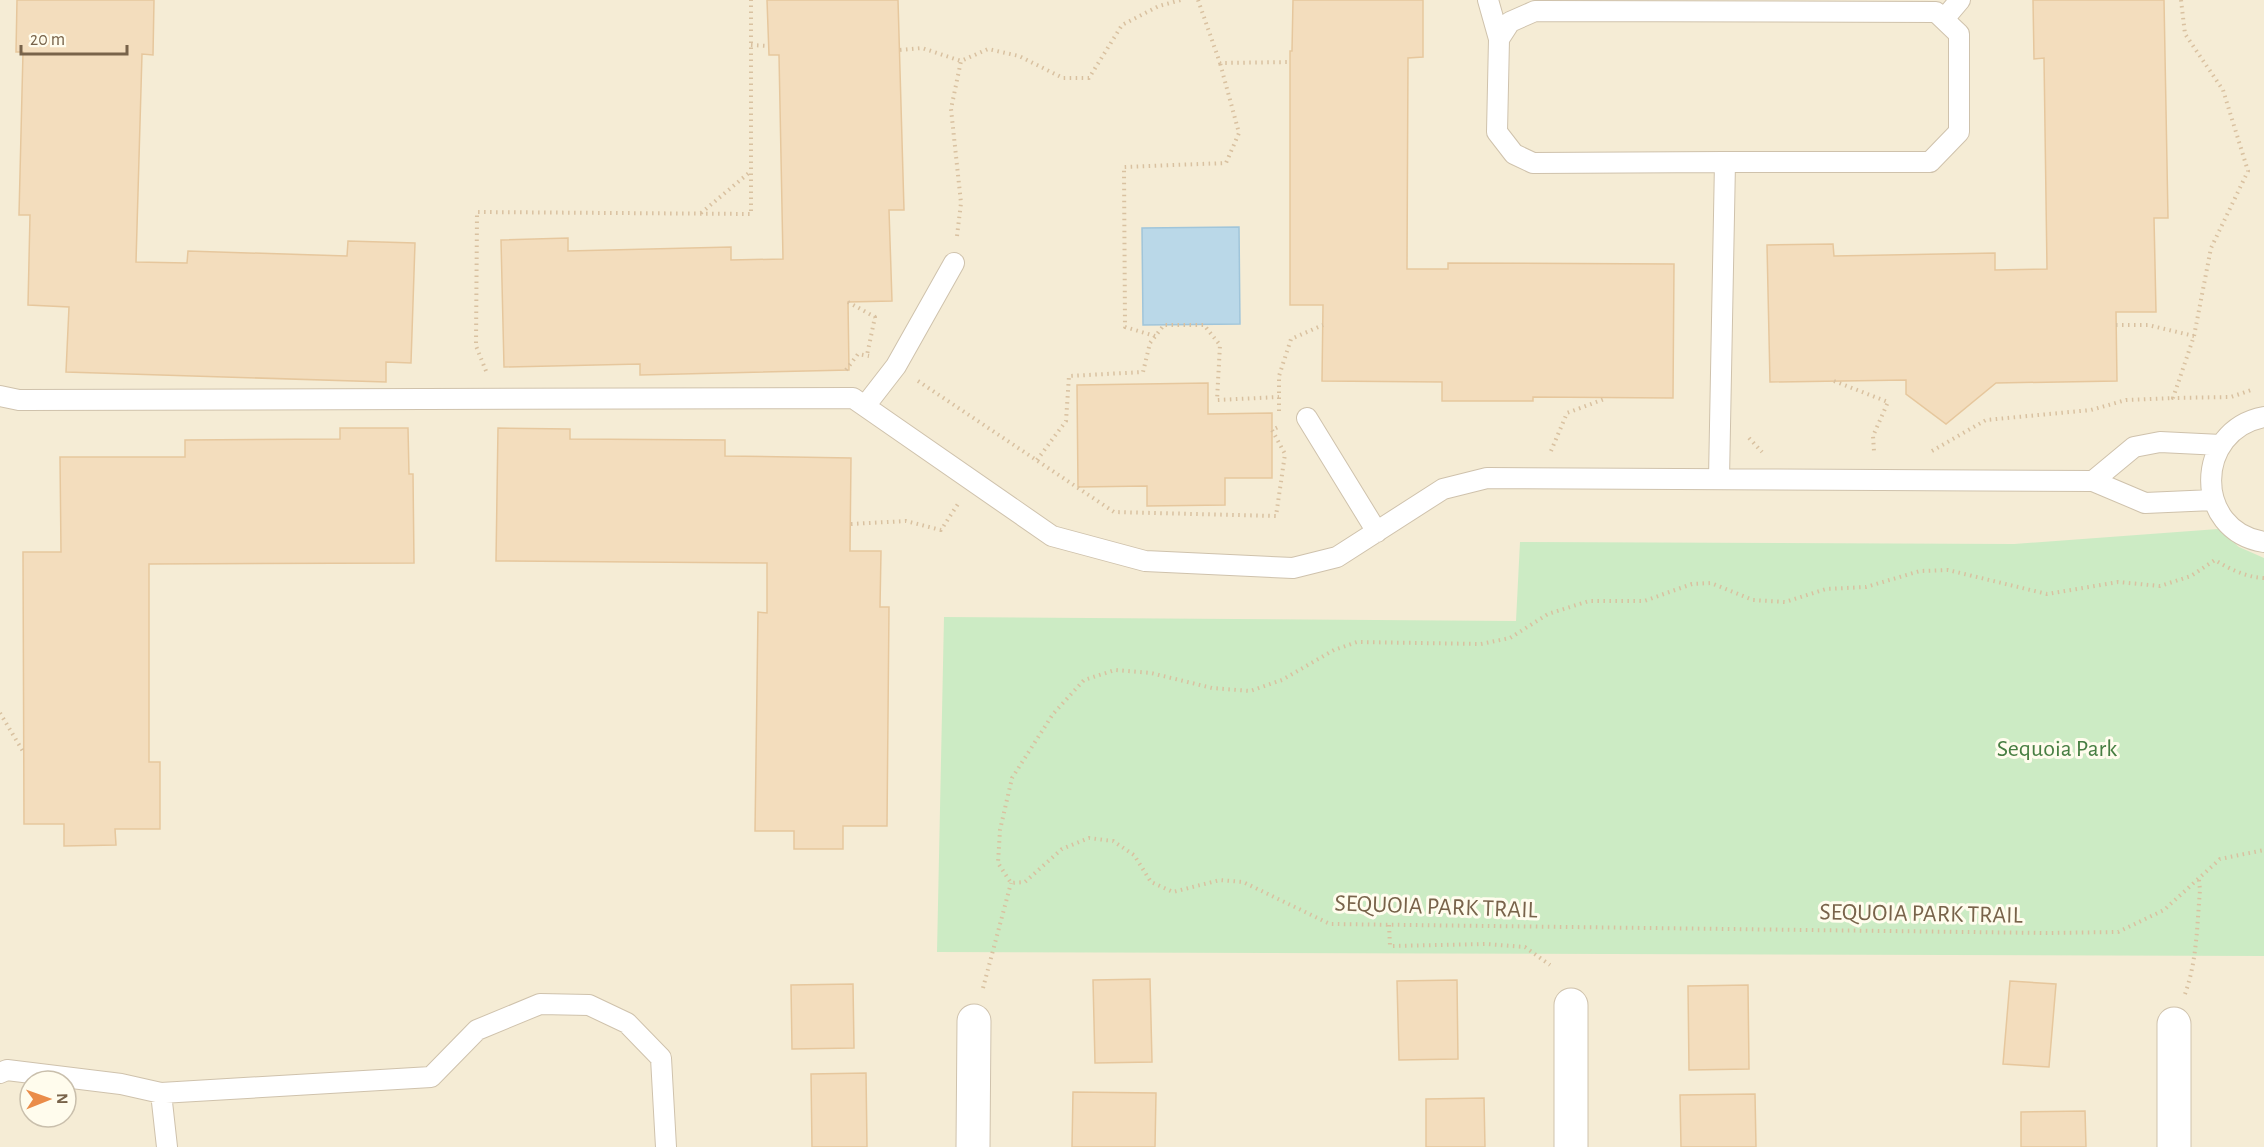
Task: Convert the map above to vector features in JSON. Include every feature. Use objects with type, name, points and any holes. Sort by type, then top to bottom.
[{"type":"street","points":[[1571,1005],[1571,1147]]},
{"type":"street","points":[[973,1147],[974,1021]]},
{"type":"street","points":[[2174,1024],[2174,1147]]},
{"type":"lane","points":[[1488,0],[1499,39],[1497,132],[1514,154],[1533,163],[1930,162],[1959,132],[1959,34],[1936,12],[1535,11],[1510,22],[1499,39]]},
{"type":"lane","points":[[1944,20],[1960,0]]},
{"type":"lane","points":[[1719,479],[1725,162]]},
{"type":"lane","points":[[865,406],[896,366],[954,263]]},
{"type":"lane","points":[[0,396],[19,399],[853,398],[1052,536],[1145,561],[1293,568],[1337,557],[1443,489],[1487,478],[2093,481],[2145,502],[2213,500]]},
{"type":"lane","points":[[2264,417],[2253,419],[2236,428],[2221,445],[2213,460],[2210,480],[2213,500],[2224,519],[2240,534],[2264,542]]},
{"type":"lane","points":[[1306,418],[1377,532]]},
{"type":"lane","points":[[2093,481],[2134,447],[2160,442],[2221,445]]},
{"type":"lane","points":[[0,1072],[7,1070],[110,1083],[161,1093],[432,1077],[477,1030],[540,1004],[589,1005],[627,1023],[661,1058],[666,1147]]},
{"type":"lane","points":[[161,1093],[167,1147]]},
{"type":"path","points":[[492,374],[485,371],[476,346],[477,212],[751,214],[751,0]]},
{"type":"path","points":[[900,50],[922,48],[961,61],[988,49],[1019,56],[1063,78],[1089,78],[1122,25],[1159,6],[1181,0]]},
{"type":"path","points":[[1155,336],[1125,327],[1124,166],[1226,163],[1239,133],[1220,63],[1198,0]]},
{"type":"path","points":[[2173,398],[2194,336],[2211,248],[2248,171],[2223,90],[2185,34],[2181,0]]},
{"type":"path","points":[[751,45],[768,46]]},
{"type":"path","points":[[954,263],[961,203],[951,109],[961,61]]},
{"type":"path","points":[[1220,63],[1290,62]]},
{"type":"path","points":[[700,213],[751,171]]},
{"type":"path","points":[[848,302],[875,317],[867,355]]},
{"type":"path","points":[[1037,460],[1066,420],[1069,376],[1143,372],[1150,344],[1164,325],[1204,325],[1220,345],[1217,400],[1279,397]]},
{"type":"path","points":[[1280,427],[1279,376],[1291,339],[1323,325]]},
{"type":"path","points":[[2116,325],[2148,325],[2194,336]]},
{"type":"path","points":[[844,372],[858,354],[883,358],[1114,512],[1276,516],[1285,454],[1272,430],[1306,418]]},
{"type":"path","points":[[1834,381],[1888,402],[1874,436],[1874,456]]},
{"type":"path","points":[[1925,455],[1986,420],[2091,410],[2126,400],[2231,397]]},
{"type":"path","points":[[1550,478],[1551,448],[1567,413],[1607,398]]},
{"type":"path","points":[[1746,436],[1766,455]]},
{"type":"path","points":[[851,524],[906,521],[941,530],[973,481]]},
{"type":"path","points":[[974,1021],[1011,883],[998,863],[1000,830],[1012,778],[1053,714],[1084,680],[1115,670],[1151,673],[1212,688],[1250,691],[1282,680],[1334,650],[1357,642],[1481,644],[1510,638],[1548,614],[1590,601],[1644,601],[1692,584],[1711,583],[1753,600],[1785,602],[1826,589],[1866,587],[1920,571],[1948,570],[2047,594],[2118,582],[2160,586],[2191,576],[2214,560],[2234,571],[2264,578]]},
{"type":"path","points":[[0,713],[24,753]]},
{"type":"path","name":"SEQUOIA PARK TRAIL","points":[[1011,883],[1025,882],[1062,849],[1089,838],[1113,841],[1134,855],[1151,882],[1173,892],[1220,880],[1243,882],[1330,924],[2118,932],[2164,910],[2220,859],[2264,850]]},
{"type":"path","points":[[2174,1024],[2192,975],[2199,879]]},
{"type":"path","points":[[1389,925],[1390,946],[1486,944],[1525,947],[1550,965]]},
{"type":"shaded area","points":[[0,0],[2264,0],[2264,1147],[0,1147]]},
{"type":"green space","name":"Sequoia Park","points":[[2218,529],[2239,547],[2264,558],[2264,956],[937,952],[944,617],[1516,621],[1520,542],[2014,544]]},
{"type":"water","points":[[1239,227],[1240,324],[1143,325],[1142,228]]},
{"type":"building","points":[[17,0],[154,0],[153,55],[142,54],[136,262],[187,263],[188,251],[347,256],[348,241],[415,243],[411,363],[386,362],[386,382],[66,372],[69,307],[28,305],[30,215],[19,215],[23,52],[16,52]]},
{"type":"building","points":[[767,0],[898,0],[904,210],[889,210],[892,301],[848,302],[849,370],[640,375],[640,364],[504,367],[501,240],[568,238],[568,251],[731,247],[731,260],[783,259],[779,55],[769,55]]},
{"type":"building","points":[[1293,0],[1423,0],[1423,57],[1408,58],[1407,269],[1448,269],[1448,263],[1674,264],[1673,398],[1533,397],[1533,401],[1442,401],[1442,382],[1322,381],[1323,305],[1290,305],[1290,51],[1292,51]]},
{"type":"building","points":[[2033,0],[2164,0],[2168,218],[2154,218],[2156,312],[2116,312],[2117,381],[1996,383],[1946,424],[1906,394],[1906,380],[1770,382],[1767,245],[1833,244],[1834,256],[1995,253],[1995,270],[2047,269],[2044,58],[2034,59]]},
{"type":"building","points":[[1208,383],[1208,414],[1272,413],[1272,478],[1225,478],[1225,505],[1147,506],[1147,486],[1078,487],[1077,385]]},
{"type":"building","points":[[340,428],[408,428],[409,474],[413,474],[414,563],[149,564],[149,762],[160,762],[160,829],[115,829],[116,845],[64,846],[64,824],[24,824],[23,552],[61,552],[60,457],[185,457],[185,440],[340,439]]},
{"type":"building","points":[[498,428],[570,429],[570,439],[725,440],[725,456],[851,458],[850,551],[881,551],[880,607],[889,607],[887,826],[843,826],[843,849],[794,849],[794,831],[755,831],[758,612],[767,613],[767,563],[496,561]]},
{"type":"building","points":[[1150,979],[1152,1062],[1095,1063],[1093,980]]},
{"type":"building","points":[[1457,980],[1458,1059],[1399,1060],[1397,981]]},
{"type":"building","points":[[2010,981],[2056,984],[2049,1067],[2003,1064]]},
{"type":"building","points":[[853,984],[854,1048],[792,1049],[791,985]]},
{"type":"building","points":[[1748,985],[1749,1069],[1689,1070],[1688,986]]},
{"type":"building","points":[[866,1073],[867,1147],[812,1147],[811,1074]]},
{"type":"building","points":[[1073,1092],[1156,1093],[1155,1147],[1072,1147]]},
{"type":"building","points":[[1755,1094],[1756,1147],[1681,1147],[1680,1095]]},
{"type":"building","points":[[1484,1098],[1485,1147],[1426,1147],[1426,1099]]},
{"type":"building","points":[[2085,1111],[2086,1147],[2021,1147],[2021,1112]]}]
